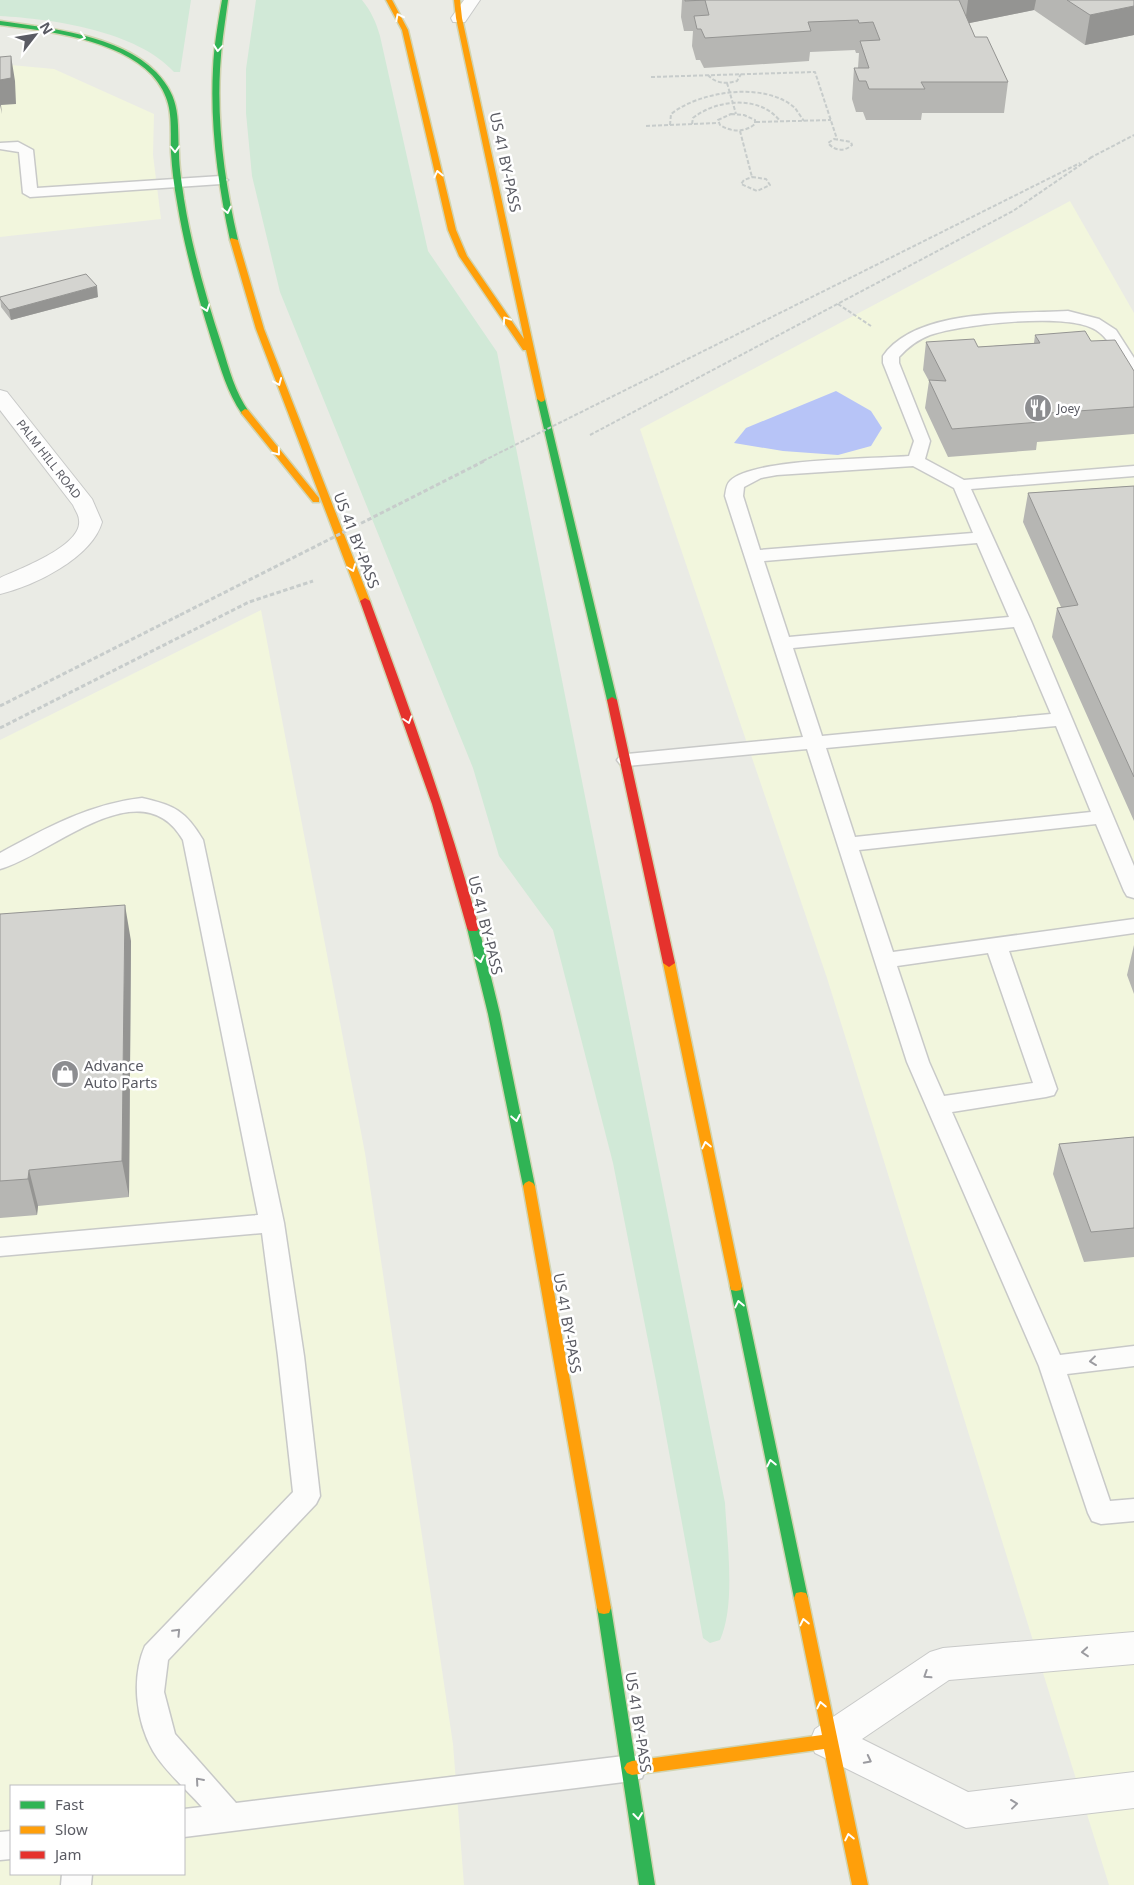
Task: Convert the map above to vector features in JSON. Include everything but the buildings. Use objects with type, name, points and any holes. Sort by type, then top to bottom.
[{"type":"main road","name":"US 41 BY-PASS","points":[[225,0],[220,27],[215,82],[216,141],[221,180],[243,284],[269,360],[335,522],[402,699],[464,894],[515,1112],[632,1768],[648,1885]]},
{"type":"main road","points":[[389,0],[405,30],[452,230],[463,256],[533,360]]},
{"type":"main road","name":"US 41 BY-PASS","points":[[457,0],[459,18],[553,454],[627,760],[828,1741],[860,1885]]},
{"type":"main road","points":[[0,23],[57,30],[93,40],[122,52],[153,73],[168,91],[175,113],[175,153],[182,212],[198,287],[240,406],[335,522]]},
{"type":"main road","points":[[632,1768],[828,1741]]},
{"type":"street","points":[[459,18],[472,0]]},
{"type":"street","name":"PALM HILL ROAD","points":[[0,396],[84,504],[91,521],[87,536],[74,550],[0,587]]},
{"type":"street","points":[[1134,1648],[944,1664],[828,1741],[966,1810],[1134,1790]]},
{"type":"lane","points":[[4,146],[18,146],[26,150],[30,193],[221,180]]},
{"type":"lane","points":[[916,461],[922,441],[891,363],[891,356],[900,346],[927,331],[961,322],[1068,316],[1084,318],[1096,321],[1116,337],[1134,373]]},
{"type":"lane","points":[[1134,471],[961,485],[916,461],[777,470],[746,478],[736,486],[734,496],[816,742],[918,1062],[1052,1366],[1102,1513],[1134,1510]]},
{"type":"lane","points":[[961,485],[1063,718],[1134,891]]},
{"type":"lane","points":[[754,556],[984,537]]},
{"type":"lane","points":[[783,643],[1022,622]]},
{"type":"lane","points":[[627,760],[1063,718]]},
{"type":"lane","points":[[0,862],[94,814],[127,806],[157,808],[183,823],[193,840],[272,1223],[291,1356],[307,1496],[155,1655],[150,1692],[158,1728],[164,1743],[231,1818]]},
{"type":"lane","points":[[848,844],[1104,817]]},
{"type":"lane","points":[[886,960],[1134,926]]},
{"type":"lane","points":[[937,1106],[1046,1089],[996,945]]},
{"type":"lane","points":[[0,1248],[272,1223]]},
{"type":"lane","points":[[1052,1366],[1134,1356]]},
{"type":"lane","points":[[185,1824],[632,1768]]},
{"type":"path","points":[[651,77],[815,72],[837,139]]},
{"type":"path","points":[[708,75],[712,80],[727,83],[737,81],[741,74]]},
{"type":"path","points":[[727,83],[736,114]]},
{"type":"path","points":[[670,125],[671,114],[688,101],[707,95],[730,93],[762,96],[782,102],[796,110],[804,121]]},
{"type":"path","points":[[692,124],[693,118],[707,107],[732,103],[761,106],[772,111],[780,121]]},
{"type":"path","points":[[718,123],[721,118],[736,114],[750,116],[756,122]]},
{"type":"path","points":[[646,126],[718,123],[724,128],[740,131],[750,129],[756,122],[831,120]]},
{"type":"path","points":[[740,131],[752,177]]},
{"type":"path","points":[[0,706],[308,548],[1134,135]]},
{"type":"path","points":[[837,139],[851,142],[851,147],[837,150],[829,145],[831,140],[837,139]]},
{"type":"path","points":[[553,454],[630,416],[1013,211],[1092,157]]},
{"type":"path","points":[[752,177],[766,179],[770,185],[766,189],[758,190],[743,186],[742,182],[752,177]]},
{"type":"path","points":[[0,728],[249,602],[352,569]]},
{"type":"shaded area","points":[[0,0],[191,0],[180,72],[174,72],[158,58],[139,46],[117,37],[69,24],[0,16]]},
{"type":"shaded area","points":[[256,0],[362,0],[368,8],[380,36],[428,251],[497,352],[725,1503],[729,1554],[728,1609],[720,1640],[710,1643],[703,1638],[656,1381],[613,1163],[553,930],[499,856],[473,768],[280,292],[252,176],[246,113],[246,69]]},
{"type":"shaded area","points":[[0,64],[54,69],[154,114],[153,155],[161,219],[0,237]]},
{"type":"shaded area","points":[[1070,201],[1134,313],[1134,1885],[1109,1885],[827,978],[640,429]]},
{"type":"shaded area","points":[[261,610],[365,1153],[453,1744],[464,1885],[0,1885],[0,740]]},
{"type":"water","points":[[836,391],[871,411],[882,428],[871,446],[838,455],[783,451],[734,443],[746,428]]},
{"type":"traffic: fast","points":[[225,0],[218,43],[215,90],[219,155],[225,198],[234,240]]},
{"type":"traffic: fast","points":[[0,23],[68,34],[92,40],[115,49],[136,59],[153,73],[167,90],[175,113],[177,175],[192,258],[204,304],[227,375],[239,404],[245,412]]},
{"type":"traffic: fast","points":[[541,399],[612,700]]},
{"type":"traffic: fast","points":[[473,928],[494,1014],[529,1186]]},
{"type":"traffic: fast","points":[[736,1286],[801,1598]]},
{"type":"traffic: fast","points":[[604,1608],[647,1885]]},
{"type":"traffic: slow","points":[[389,0],[405,30],[452,230],[463,256],[526,348]]},
{"type":"traffic: slow","points":[[457,0],[459,18],[541,399]]},
{"type":"traffic: slow","points":[[234,240],[260,329],[365,601]]},
{"type":"traffic: slow","points":[[245,412],[316,500]]},
{"type":"traffic: slow","points":[[669,963],[736,1286]]},
{"type":"traffic: slow","points":[[529,1186],[604,1608]]},
{"type":"traffic: slow","points":[[801,1598],[860,1885]]},
{"type":"traffic: slow","points":[[632,1768],[828,1741]]},
{"type":"traffic: jam","points":[[365,601],[437,804],[473,928]]},
{"type":"traffic: jam","points":[[612,700],[669,963]]},
{"type":"place","name":"Joey","points":[[1038,408]]},
{"type":"place","name":"Advance Auto Parts","points":[[65,1074]]}]
